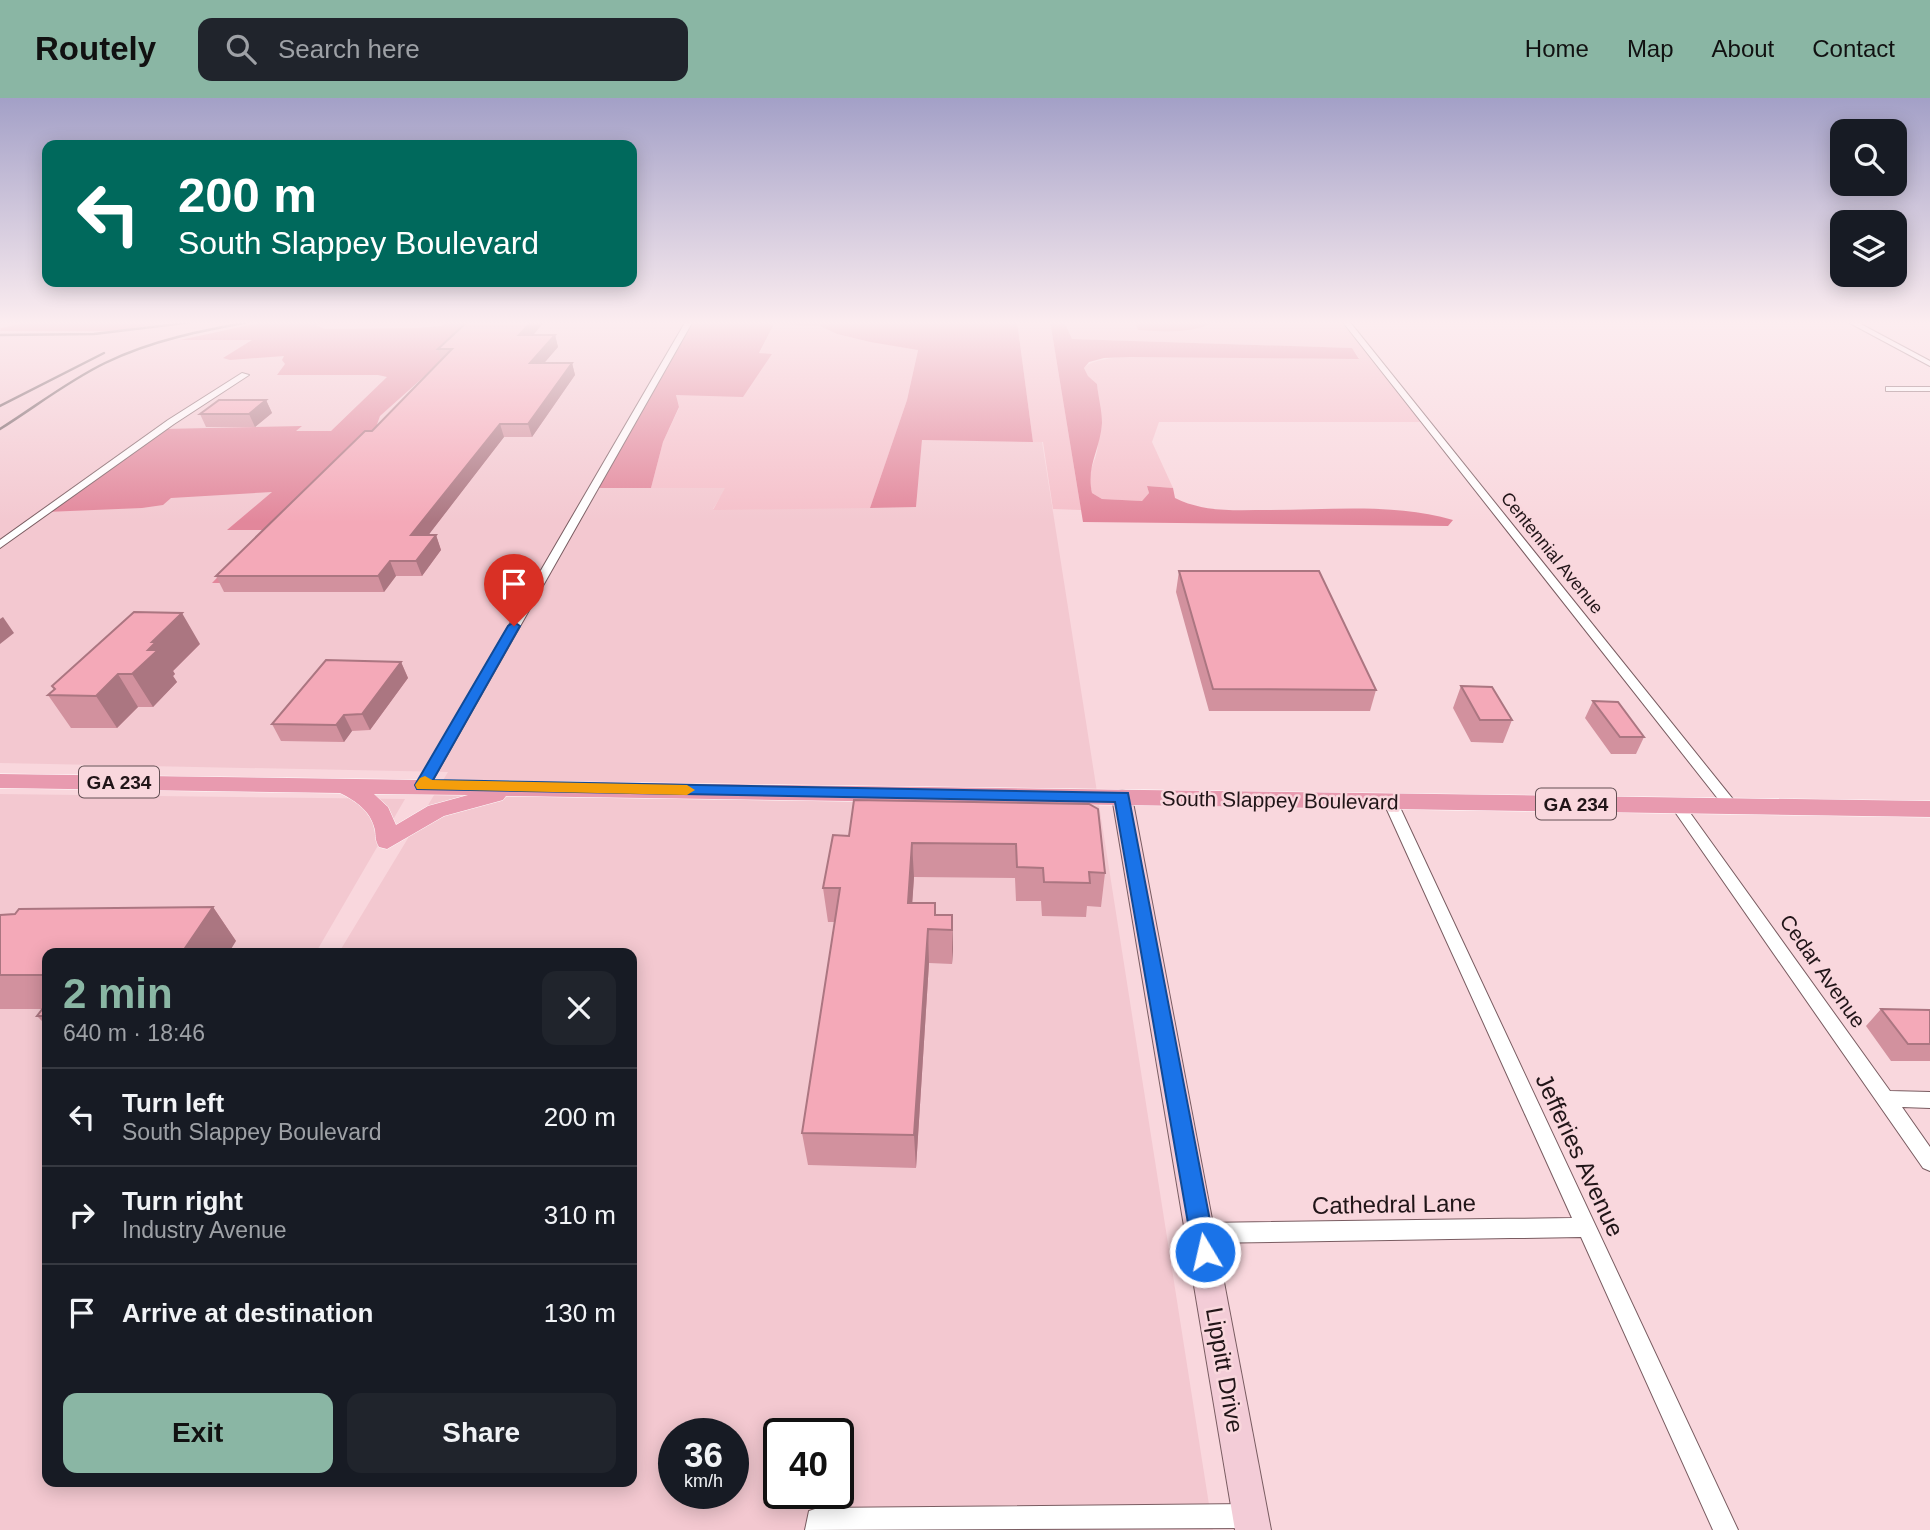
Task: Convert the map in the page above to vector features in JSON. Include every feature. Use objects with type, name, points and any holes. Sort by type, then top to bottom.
[{"type":"main road","name":"South Slappey Boulevard","points":[[0,781],[423,785],[1930,809]]},
{"type":"main road","points":[[339,784],[358,793],[377,807],[385,820],[387,841],[436,811],[533,787]]},
{"type":"street","points":[[0,545],[171,422],[226,388]]},
{"type":"street","points":[[423,785],[652,388]]},
{"type":"street","name":"Centennial Avenue","points":[[1398,388],[1731,806]]},
{"type":"street","points":[[1889,389],[1930,389]]},
{"type":"street","name":"Lippitt Drive","points":[[1122,797],[1252,1523]]},
{"type":"street","name":"Jefferies Avenue","points":[[1390,801],[1726,1530]]},
{"type":"street","name":"Cedar Avenue","points":[[1678,806],[1930,1162]]},
{"type":"street","points":[[1886,1100],[1930,1100]]},
{"type":"street","name":"Cathedral Lane","points":[[1202,1233],[1586,1227]]},
{"type":"street","points":[[817,1530],[818,1520],[1252,1523]]},
{"type":"shaded area","points":[[0,388],[651,388],[594,488],[726,488],[713,509],[916,507],[922,440],[1042,442],[1213,1530],[0,1530],[0,794],[405,799],[318,948],[42,948],[42,1487],[637,1487],[637,948],[342,948],[448,772],[0,763]]},
{"type":"shaded area","points":[[376,388],[411,388],[380,416],[370,444],[233,583],[212,583],[263,530],[227,530],[272,492],[171,498],[163,505],[142,508],[46,512],[162,429],[302,426],[296,431],[331,431]]},
{"type":"shaded area","points":[[651,388],[749,388],[743,397],[676,395],[679,407],[663,442],[651,488],[593,488]]},
{"type":"shaded area","points":[[693,388],[910,388],[870,508],[713,510],[725,488],[651,488],[663,442],[679,408],[676,395]]},
{"type":"shaded area","points":[[910,388],[1026,388],[1033,442],[922,440],[916,507],[870,508]]},
{"type":"shaded area","points":[[1026,388],[1061,388],[1081,510],[1053,509],[1043,442],[1033,442]]},
{"type":"shaded area","points":[[1061,388],[1098,388],[1102,423],[1091,483],[1092,493],[1102,499],[1142,501],[1149,493],[1147,486],[1173,488],[1175,498],[1221,510],[1385,509],[1453,520],[1448,526],[1083,522]]},
{"type":"shaded area","points":[[1097,388],[1397,388],[1424,422],[1159,422],[1152,442],[1173,488],[1147,486],[1149,493],[1142,501],[1102,499],[1092,493],[1090,478],[1097,453]]},
{"type":"building","points":[[414,388],[554,388],[528,424],[500,424],[411,535],[436,535],[416,561],[390,561],[378,576],[216,576],[365,431],[372,431]]},
{"type":"building","points":[[219,400],[266,400],[249,414],[200,414]]},
{"type":"building","points":[[1179,571],[1319,571],[1376,690],[1213,689]]},
{"type":"building","points":[[134,612],[182,613],[152,642],[156,642],[148,650],[158,650],[132,674],[118,674],[96,696],[48,695],[55,689],[52,686]]},
{"type":"building","points":[[326,660],[401,662],[362,714],[344,715],[336,725],[272,724]]},
{"type":"building","points":[[1461,686],[1492,687],[1512,720],[1480,720]]},
{"type":"building","points":[[1593,701],[1618,702],[1644,737],[1620,737]]},
{"type":"building","points":[[854,800],[1089,804],[1098,809],[1105,873],[1089,872],[1090,883],[1044,882],[1043,868],[1017,867],[1016,844],[912,843],[908,903],[935,903],[935,915],[952,915],[952,930],[928,929],[914,1135],[802,1133],[840,888],[823,888],[833,835],[849,836]]},
{"type":"building","points":[[213,907],[185,948],[42,948],[42,975],[0,975],[0,915],[15,914],[19,909]]},
{"type":"building","points":[[1881,1009],[1930,1010],[1930,1044],[1908,1044]]},
{"type":"railway","points":[[0,406],[36,388]]},
{"type":"railway","points":[[0,429],[63,388]]},
{"type":"slow traffic","points":[[425,781],[423,785],[687,790]]},
{"type":"route","points":[[514,626],[423,785],[1122,797],[1205,1252]]}]
